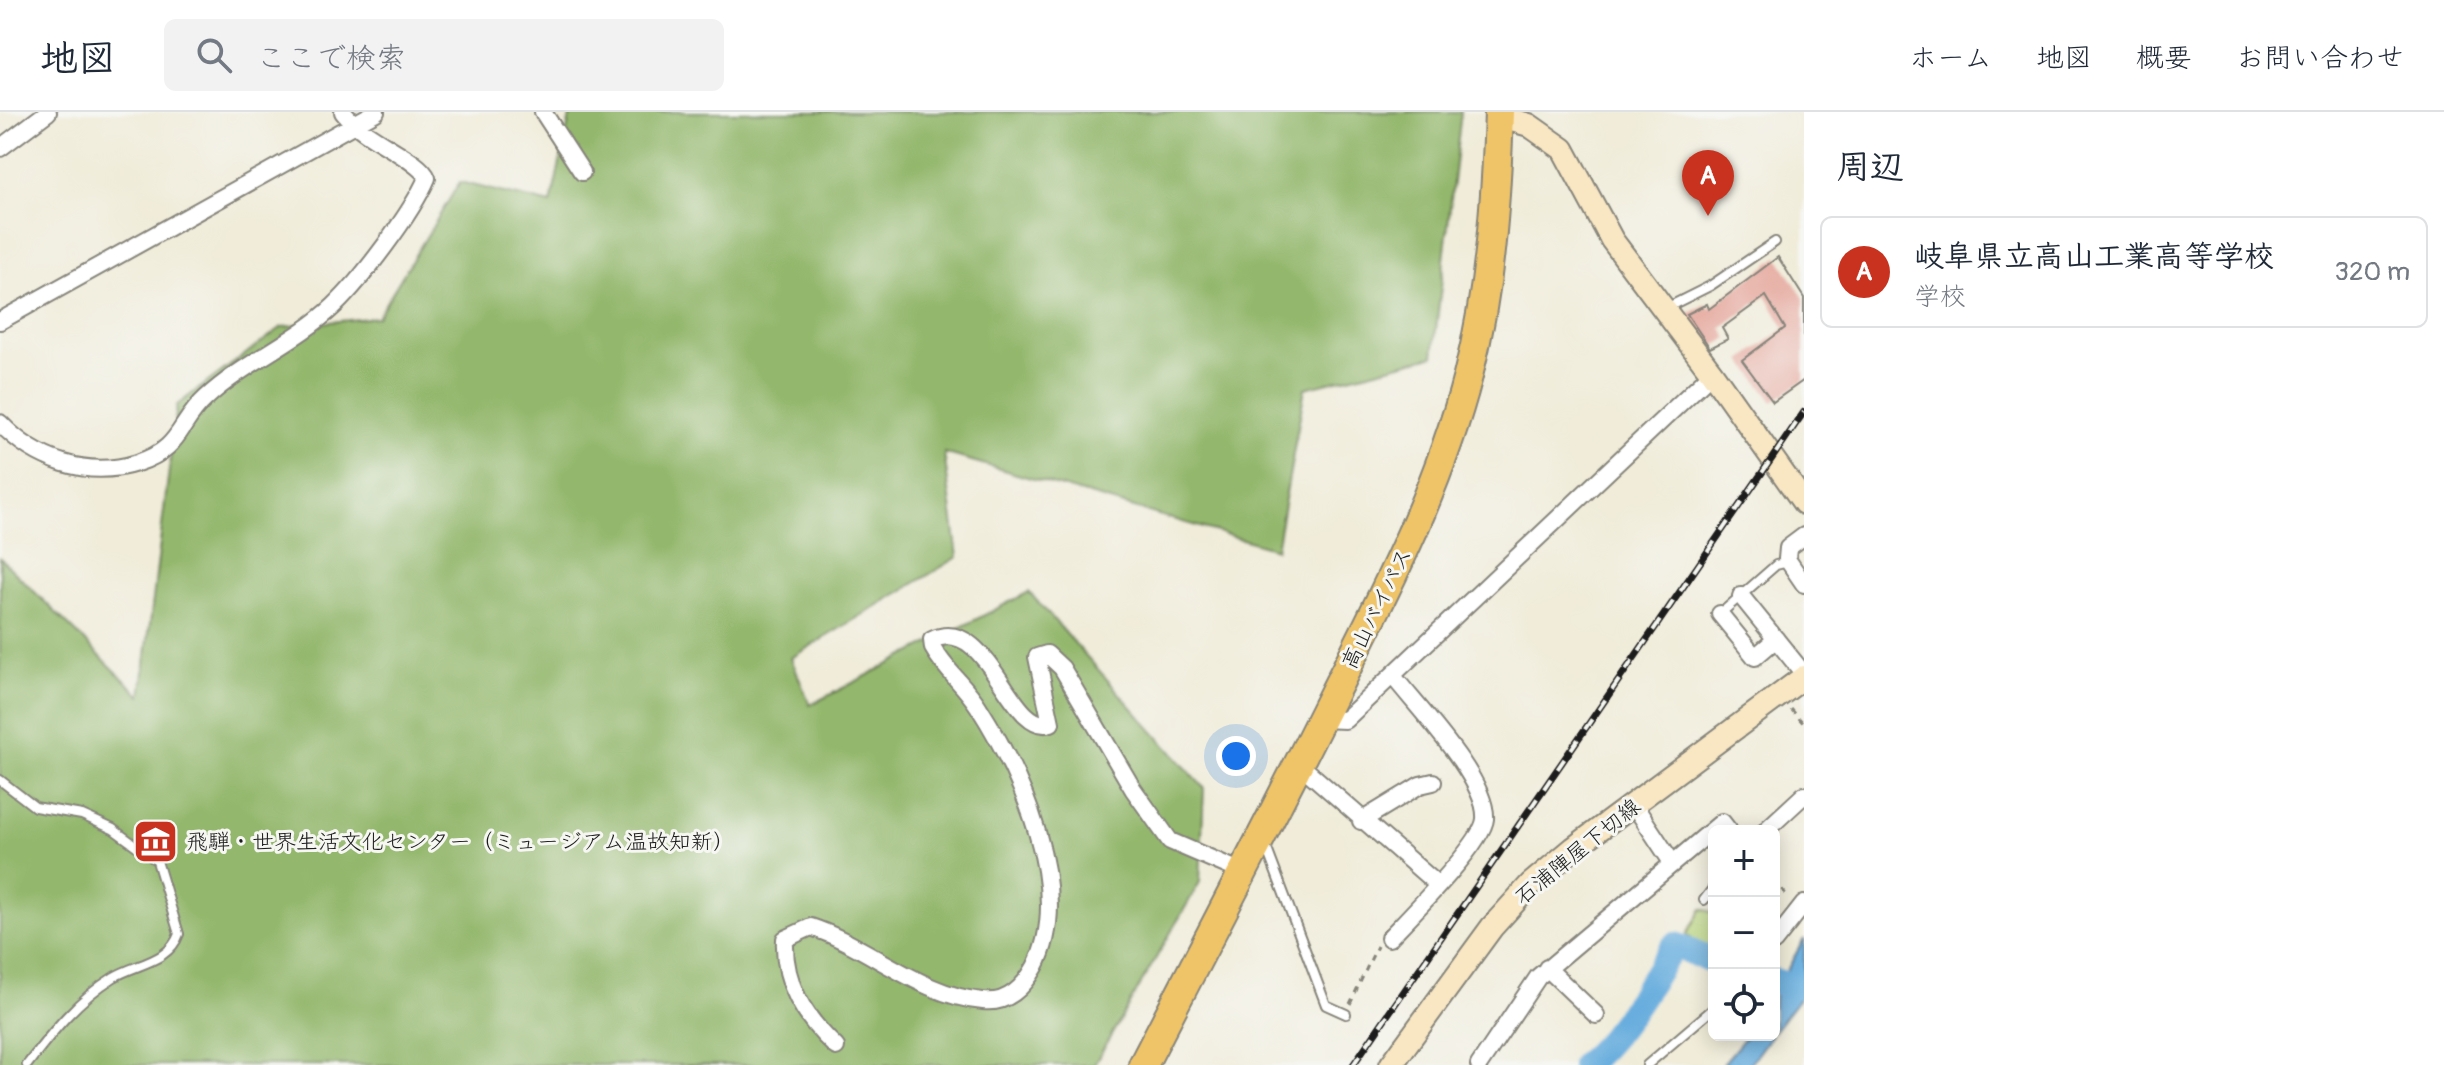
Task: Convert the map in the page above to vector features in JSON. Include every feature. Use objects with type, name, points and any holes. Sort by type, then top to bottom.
[{"type":"highway","name":"高山バイパス","points":[[1143,1065],[1262,836],[1416,525],[1450,437],[1468,374],[1490,257],[1498,113]]},
{"type":"main road","points":[[1498,113],[1529,125],[1563,149],[1612,240],[1804,503]]},
{"type":"main road","name":"石浦陣屋下切線","points":[[1391,1065],[1511,905],[1574,848],[1804,676]]},
{"type":"street","points":[[0,148],[48,112]]},
{"type":"street","points":[[0,321],[348,119],[376,112]]},
{"type":"street","points":[[543,112],[582,172]]},
{"type":"street","points":[[0,423],[24,446],[56,462],[117,467],[148,459],[174,443],[207,396],[334,306],[391,235],[427,178],[419,167],[348,119]]},
{"type":"street","points":[[1321,719],[1345,720],[1712,373]]},
{"type":"street","points":[[1804,536],[1788,548],[1789,562],[1804,584]]},
{"type":"street","points":[[1741,596],[1804,676]]},
{"type":"street","points":[[1720,614],[1755,657],[1776,639]]},
{"type":"street","points":[[836,1047],[799,1003],[785,970],[785,939],[811,927],[832,934],[926,983],[961,998],[986,1002],[1018,991],[1043,951],[1049,925],[1049,895],[1036,830],[999,741],[976,702],[933,648],[932,640],[941,636],[957,638],[973,648],[996,672],[1017,705],[1034,724],[1042,726],[1051,723],[1037,657],[1047,654],[1062,668],[1133,789],[1170,841],[1242,872]]},
{"type":"street","points":[[1389,938],[1438,885],[1476,837],[1485,820],[1470,776],[1393,676]]},
{"type":"street","points":[[1298,763],[1438,885]]},
{"type":"street","points":[[1361,821],[1420,785],[1433,782]]},
{"type":"street","points":[[1772,825],[1804,795]]},
{"type":"street","points":[[1634,805],[1671,861]]},
{"type":"street","points":[[1479,1065],[1538,977],[1708,833]]},
{"type":"street","points":[[1780,934],[1802,907]]},
{"type":"street","points":[[1547,968],[1596,1015]]},
{"type":"lane","points":[[1664,309],[1710,286],[1775,242]]},
{"type":"lane","points":[[1720,614],[1776,565],[1789,562]]},
{"type":"lane","points":[[0,780],[35,807],[82,815],[113,829],[157,861],[179,934],[171,952],[115,977],[70,1011],[27,1065]]},
{"type":"lane","points":[[1262,836],[1326,1005],[1346,1014]]},
{"type":"lane","points":[[1704,900],[1708,895]]},
{"type":"lane","points":[[1647,1065],[1708,1013]]},
{"type":"path","points":[[1780,886],[1802,907]]},
{"type":"path","points":[[1346,1014],[1371,952],[1384,938],[1389,938]]},
{"type":"green space","points":[[571,112],[1461,112],[1433,356],[1305,388],[1276,549],[944,453],[958,557],[791,658],[810,705],[1029,592],[1204,788],[1200,882],[1094,1065],[0,1065],[0,558],[141,696],[177,405],[282,327],[377,317],[460,182],[551,204]]},
{"type":"green space","points":[[1702,909],[1708,911],[1708,952],[1687,934]]},
{"type":"water","points":[[1804,939],[1804,992],[1780,1023],[1780,983]]},
{"type":"water","points":[[1742,1041],[1767,1041],[1749,1065],[1722,1065]]},
{"type":"building","points":[[1778,257],[1804,298],[1804,380],[1773,402],[1742,360],[1785,328],[1766,296],[1722,328],[1728,339],[1710,348],[1687,314],[1707,304],[1709,309]]},
{"type":"waterway","points":[[1584,1065],[1611,1039],[1675,945],[1708,959]]},
{"type":"waterway","points":[[1780,983],[1794,987]]},
{"type":"railway","points":[[1353,1065],[1804,412]]},
{"type":"place","name":"岐阜県立高山工業高等学校","points":[[1708,216]]},
{"type":"place","name":"飛騨・世界生活文化センター（ミュージアム温故知新）","points":[[155,841]]}]
